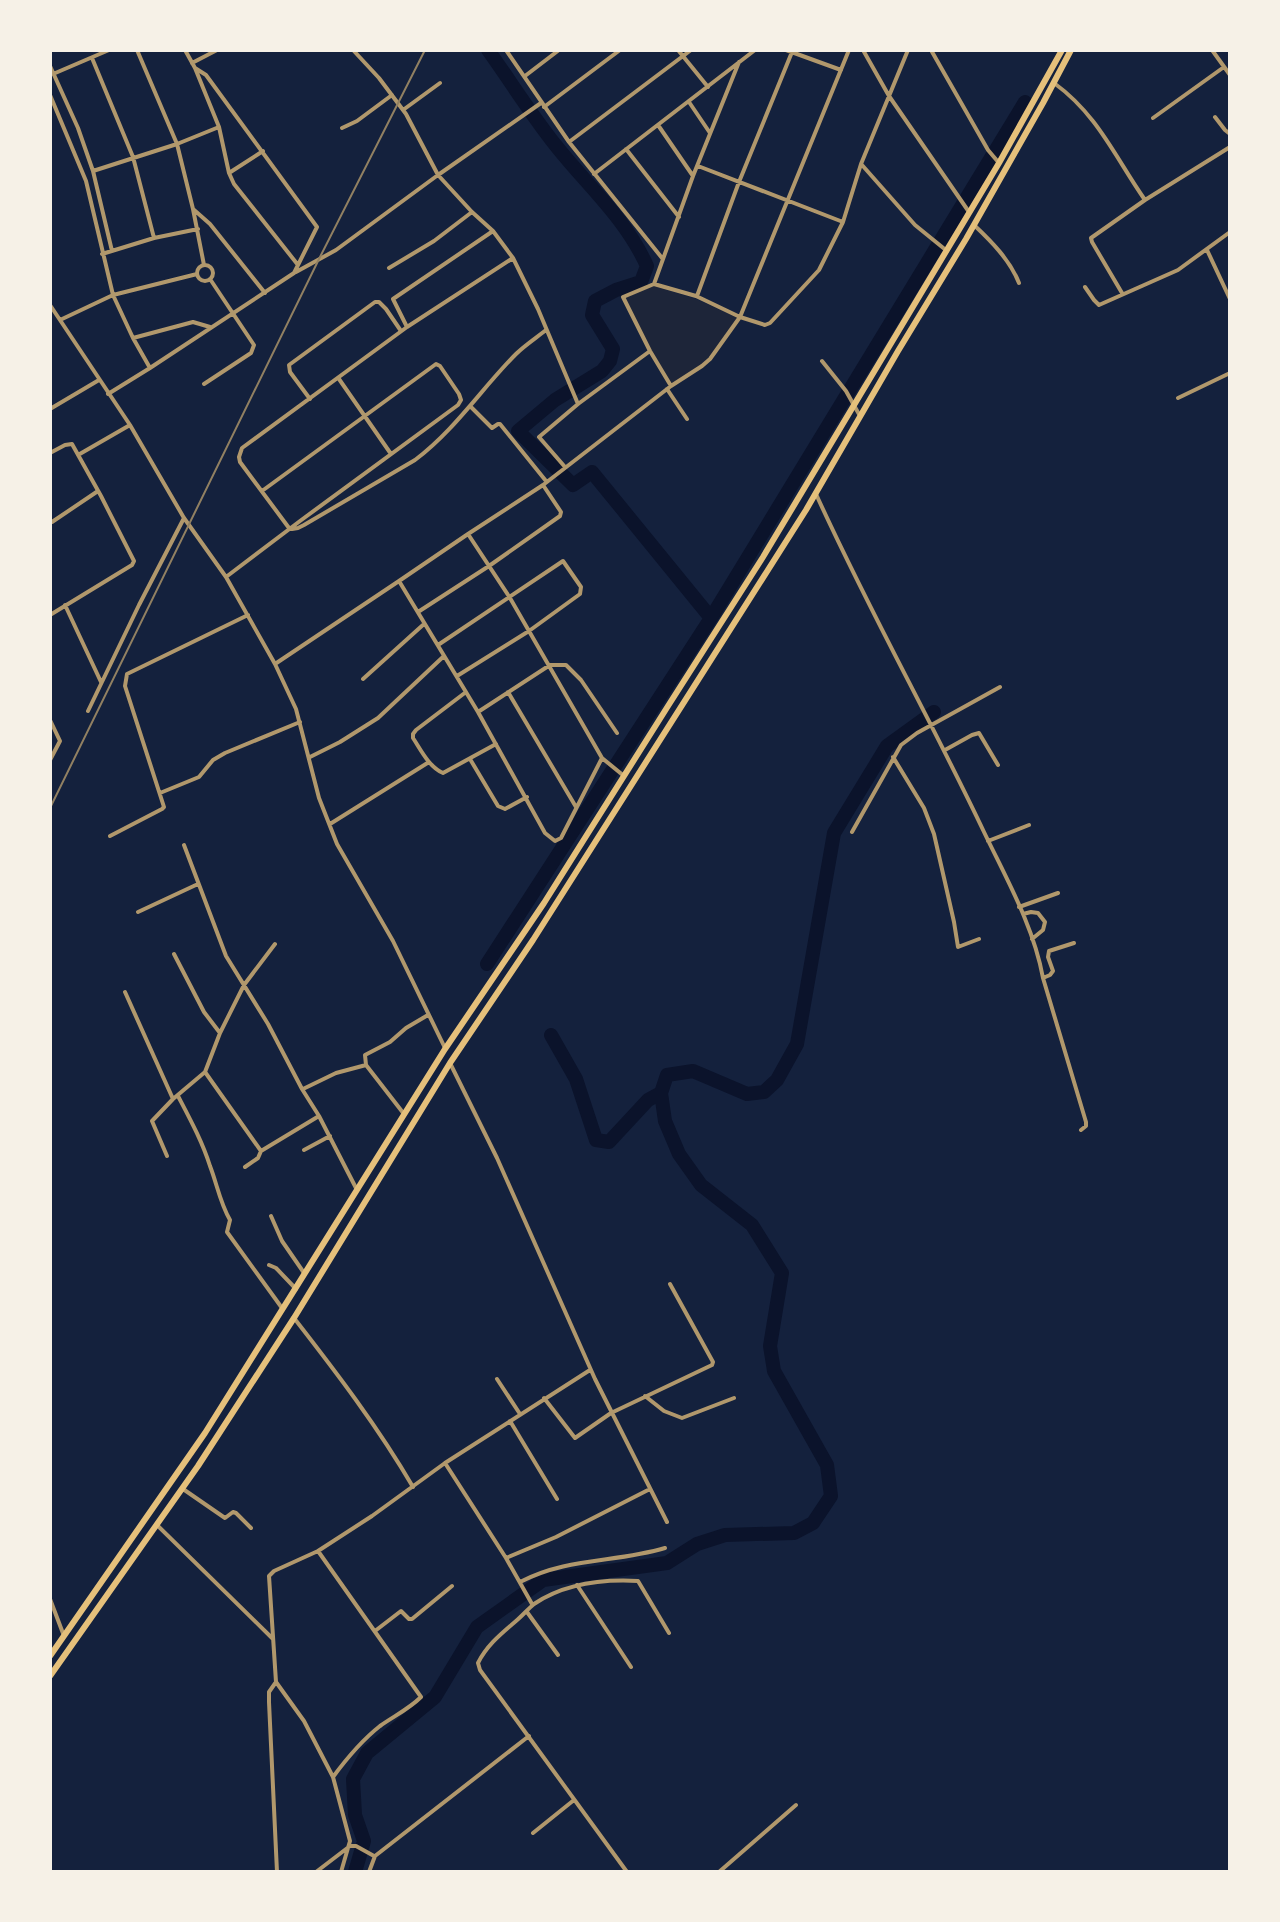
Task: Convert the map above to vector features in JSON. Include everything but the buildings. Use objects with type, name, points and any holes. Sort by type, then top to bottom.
[{"type":"highway","points":[[50,1656],[184,1463],[445,1049],[771,546],[1062,50]]},
{"type":"highway","points":[[50,1676],[183,1489],[294,1318],[450,1063],[533,940],[816,494],[974,225],[1071,50]]},
{"type":"street","points":[[53,74],[109,50]]},
{"type":"street","points":[[137,50],[177,144],[204,265]]},
{"type":"street","points":[[185,50],[219,127],[229,173],[244,197],[298,265]]},
{"type":"street","points":[[193,66],[217,50]]},
{"type":"street","points":[[353,50],[403,110],[438,175],[493,231],[513,258],[577,402]]},
{"type":"street","points":[[506,50],[569,142],[662,258]]},
{"type":"street","points":[[525,76],[559,50]]},
{"type":"street","points":[[108,394],[294,273],[336,250],[532,108],[542,105],[620,50]]},
{"type":"street","points":[[678,50],[708,87]]},
{"type":"street","points":[[569,142],[691,50]]},
{"type":"street","points":[[594,174],[755,50]]},
{"type":"street","points":[[275,664],[544,484],[710,359],[740,317],[849,50]]},
{"type":"street","points":[[863,50],[889,96],[968,210]]},
{"type":"street","points":[[687,419],[623,298],[654,284],[696,296],[740,317],[765,325],[770,323],[819,270],[843,222],[861,164],[908,50]]},
{"type":"street","points":[[931,50],[998,162]]},
{"type":"street","points":[[1212,50],[1230,75]]},
{"type":"street","points":[[696,296],[789,51],[841,70]]},
{"type":"street","points":[[92,58],[133,157],[154,238]]},
{"type":"street","points":[[654,284],[739,62]]},
{"type":"street","points":[[50,66],[78,128],[93,171],[112,251]]},
{"type":"street","points":[[193,66],[206,75],[317,226],[294,273]]},
{"type":"street","points":[[1153,118],[1224,67]]},
{"type":"street","points":[[1047,78],[1072,98],[1100,129],[1145,200]]},
{"type":"street","points":[[403,110],[440,83]]},
{"type":"street","points":[[50,95],[86,181],[113,295],[150,368]]},
{"type":"street","points":[[342,128],[357,121],[392,95]]},
{"type":"street","points":[[688,102],[710,133]]},
{"type":"street","points":[[1215,117],[1230,134]]},
{"type":"street","points":[[658,124],[693,176]]},
{"type":"street","points":[[93,171],[219,127]]},
{"type":"street","points":[[1122,293],[1091,238],[1230,147]]},
{"type":"street","points":[[626,149],[679,217]]},
{"type":"street","points":[[229,173],[263,151]]},
{"type":"street","points":[[861,164],[915,225],[944,250]]},
{"type":"street","points":[[698,166],[843,222]]},
{"type":"street","points":[[193,209],[210,224],[265,293]]},
{"type":"street","points":[[389,268],[434,241],[472,212]]},
{"type":"street","points":[[974,225],[1015,273],[1019,283]]},
{"type":"street","points":[[102,254],[198,229]]},
{"type":"street","points":[[407,327],[393,299],[493,231]]},
{"type":"street","points":[[1085,287],[1099,305],[1166,276],[1230,232]]},
{"type":"street","points":[[1207,249],[1230,299]]},
{"type":"street","points":[[289,528],[240,462],[242,448],[401,331],[513,258]]},
{"type":"street","points":[[197,274],[204,265]]},
{"type":"street","points":[[204,265],[212,270],[210,279]]},
{"type":"street","points":[[59,321],[113,295],[197,274]]},
{"type":"street","points":[[197,274],[202,280],[210,279]]},
{"type":"street","points":[[204,384],[254,348],[254,341],[210,279]]},
{"type":"street","points":[[310,399],[290,372],[289,365],[375,302],[386,309],[401,331]]},
{"type":"street","points":[[50,305],[130,425],[184,518],[226,577],[275,664],[296,709],[319,798],[337,844],[393,941],[445,1049]]},
{"type":"street","points":[[133,338],[193,322],[210,327]]},
{"type":"street","points":[[289,528],[304,525],[415,460],[434,445],[518,352],[546,330]]},
{"type":"street","points":[[564,468],[539,437],[577,402],[650,351]]},
{"type":"street","points":[[822,361],[860,416]]},
{"type":"street","points":[[226,577],[438,421],[461,402],[459,394],[440,366],[435,365],[262,491]]},
{"type":"street","points":[[1178,398],[1230,373]]},
{"type":"street","points":[[339,379],[391,454]]},
{"type":"street","points":[[50,409],[99,380]]},
{"type":"street","points":[[418,612],[561,515],[544,484],[500,424],[492,428],[470,406]]},
{"type":"street","points":[[78,455],[130,425]]},
{"type":"street","points":[[50,453],[70,443],[134,563],[50,615]]},
{"type":"street","points":[[52,522],[98,491]]},
{"type":"street","points":[[816,494],[945,750],[1039,954],[1043,978],[1086,1122],[1081,1130]]},
{"type":"street","points":[[88,711],[184,518]]},
{"type":"street","points":[[468,534],[510,598],[602,758],[622,775]]},
{"type":"street","points":[[438,646],[563,561],[581,587],[580,594],[529,631],[457,676]]},
{"type":"street","points":[[399,581],[478,712],[545,833],[555,841],[561,838],[602,758]]},
{"type":"street","points":[[65,605],[102,684]]},
{"type":"street","points":[[110,836],[163,809],[125,686],[129,671],[248,615]]},
{"type":"street","points":[[363,679],[424,624]]},
{"type":"street","points":[[310,757],[378,718],[444,656]]},
{"type":"street","points":[[478,712],[550,665],[566,665],[575,672],[617,733]]},
{"type":"street","points":[[852,832],[901,745],[930,723],[1000,687]]},
{"type":"street","points":[[466,692],[413,732],[413,738],[429,762],[443,773],[496,744]]},
{"type":"street","points":[[508,692],[576,807]]},
{"type":"street","points":[[50,720],[60,741],[50,760]]},
{"type":"street","points":[[160,793],[199,777],[213,760],[225,753],[300,722]]},
{"type":"street","points":[[945,750],[979,733],[998,765]]},
{"type":"street","points":[[893,757],[924,808],[934,834],[958,947],[979,939]]},
{"type":"street","points":[[470,759],[498,806],[505,809],[527,797]]},
{"type":"street","points":[[329,825],[429,762]]},
{"type":"street","points":[[988,841],[1029,825]]},
{"type":"street","points":[[184,845],[226,956],[268,1024],[357,1190]]},
{"type":"street","points":[[138,912],[198,884]]},
{"type":"street","points":[[1019,907],[1058,893]]},
{"type":"street","points":[[1022,915],[1038,913],[1045,922],[1043,930],[1032,939]]},
{"type":"street","points":[[1043,978],[1053,971],[1049,951],[1074,943]]},
{"type":"street","points":[[167,1156],[152,1121],[205,1072],[244,985],[275,944]]},
{"type":"street","points":[[174,954],[204,1012],[220,1033]]},
{"type":"street","points":[[125,992],[175,1098],[195,1128],[230,1220],[227,1232],[282,1309]]},
{"type":"street","points":[[404,1114],[366,1065],[365,1055],[390,1042],[429,1014]]},
{"type":"street","points":[[450,1063],[497,1158],[590,1370],[667,1522]]},
{"type":"street","points":[[302,1089],[336,1073],[366,1065]]},
{"type":"street","points":[[205,1072],[261,1151]]},
{"type":"street","points":[[245,1167],[258,1158],[261,1151],[319,1116]]},
{"type":"street","points":[[304,1150],[330,1136]]},
{"type":"street","points":[[271,1216],[282,1241],[304,1273]]},
{"type":"street","points":[[269,1265],[276,1268],[296,1289]]},
{"type":"street","points":[[544,1398],[574,1438],[611,1413],[713,1363],[670,1284]]},
{"type":"street","points":[[294,1318],[392,1451],[413,1487]]},
{"type":"street","points":[[373,1856],[353,1846],[333,1777],[304,1721],[276,1682],[269,1576],[318,1551],[445,1463],[590,1370]]},
{"type":"street","points":[[497,1379],[520,1414]]},
{"type":"street","points":[[645,1396],[664,1411],[682,1418],[734,1398]]},
{"type":"street","points":[[510,1421],[557,1499]]},
{"type":"street","points":[[445,1463],[532,1603]]},
{"type":"street","points":[[183,1489],[223,1517],[236,1513],[251,1528]]},
{"type":"street","points":[[506,1558],[556,1537],[650,1489]]},
{"type":"street","points":[[157,1525],[273,1639]]},
{"type":"street","points":[[521,1584],[534,1574],[565,1564],[645,1554],[665,1548]]},
{"type":"street","points":[[318,1551],[421,1697],[414,1705],[377,1728],[352,1751],[333,1777]]},
{"type":"street","points":[[627,1872],[478,1665],[493,1641],[532,1603],[577,1585],[638,1581],[669,1633]]},
{"type":"street","points":[[577,1585],[631,1667]]},
{"type":"street","points":[[375,1631],[401,1611],[412,1619],[452,1586]]},
{"type":"street","points":[[50,1599],[64,1636]]},
{"type":"street","points":[[527,1611],[558,1655]]},
{"type":"street","points":[[276,1682],[269,1692],[269,1702],[277,1872]]},
{"type":"street","points":[[369,1872],[373,1856],[529,1736]]},
{"type":"street","points":[[533,1833],[574,1800]]},
{"type":"street","points":[[719,1872],[796,1805]]},
{"type":"street","points":[[316,1872],[353,1846]]},
{"type":"street","points":[[341,1872],[353,1846]]},
{"type":"shaded area","points":[[654,286],[696,299],[738,318],[702,365],[672,384],[624,297]]},
{"type":"waterway","points":[[488,50],[548,135],[618,218],[647,266],[641,282],[595,301],[592,315],[613,349],[610,361],[602,371],[555,400],[518,431],[573,485],[592,472],[711,618]]},
{"type":"waterway","points":[[487,964],[711,618],[1025,102]]},
{"type":"waterway","points":[[355,1872],[364,1841],[355,1815],[353,1779],[367,1753],[435,1697],[477,1627],[543,1580],[667,1563],[697,1544],[725,1535],[794,1533],[813,1523],[831,1496],[827,1465],[774,1371],[770,1346],[782,1273],[752,1225],[701,1185],[679,1154],[665,1121],[661,1093],[667,1075],[693,1071],[747,1094],[764,1092],[777,1080],[797,1044],[834,833],[887,746],[934,712]]},
{"type":"waterway","points":[[551,1035],[576,1079],[596,1140],[609,1142],[648,1100],[661,1093]]},
{"type":"railway","points":[[50,808],[425,50]]}]
